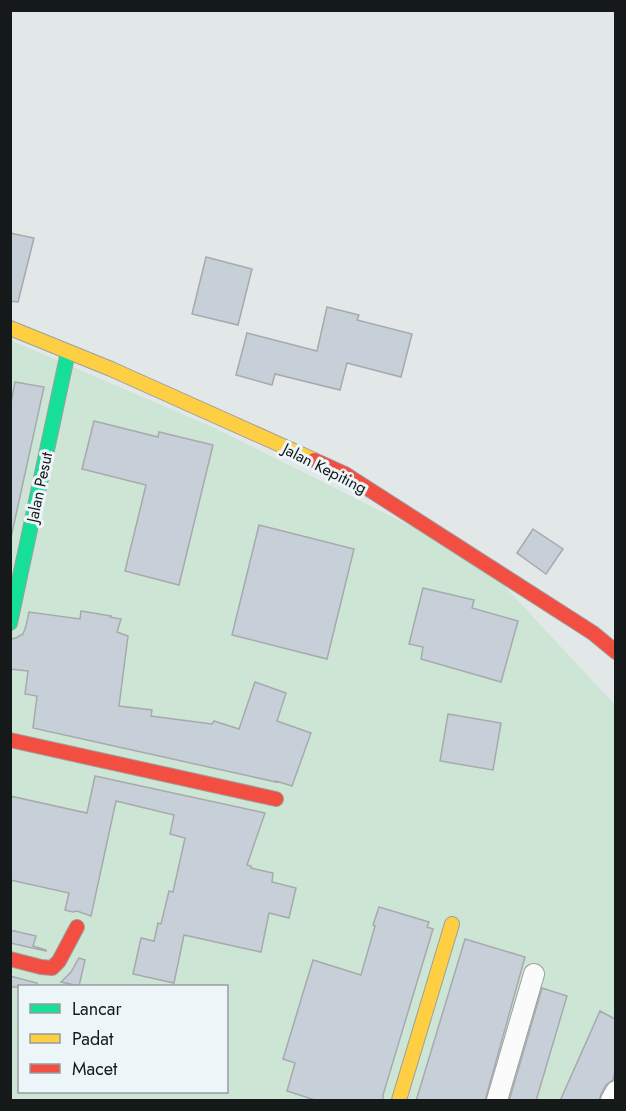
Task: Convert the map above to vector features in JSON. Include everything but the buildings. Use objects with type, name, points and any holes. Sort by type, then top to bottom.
[{"type":"street","name":"Jalan Kepiting","points":[[10,328],[111,369],[345,474],[593,633],[615,652]]},
{"type":"street","name":"Jalan Pesut","points":[[10,623],[68,352]]},
{"type":"street","points":[[10,740],[276,799]]},
{"type":"street","points":[[399,1101],[452,924]]},
{"type":"street","points":[[10,959],[51,968],[59,961],[77,927]]},
{"type":"street","points":[[497,1101],[534,974]]},
{"type":"street","points":[[611,1101],[615,1091]]},
{"type":"green space","points":[[10,340],[217,429],[482,562],[615,705],[615,1100],[11,1100]]},
{"type":"traffic: fast","points":[[10,623],[68,352]]},
{"type":"traffic: slow","points":[[10,328],[111,369],[314,460]]},
{"type":"traffic: slow","points":[[399,1100],[452,924]]},
{"type":"traffic: jam","points":[[314,460],[345,474],[593,633],[616,652]]},
{"type":"traffic: jam","points":[[10,740],[276,799]]},
{"type":"traffic: jam","points":[[10,959],[52,968],[59,961],[77,927]]}]
